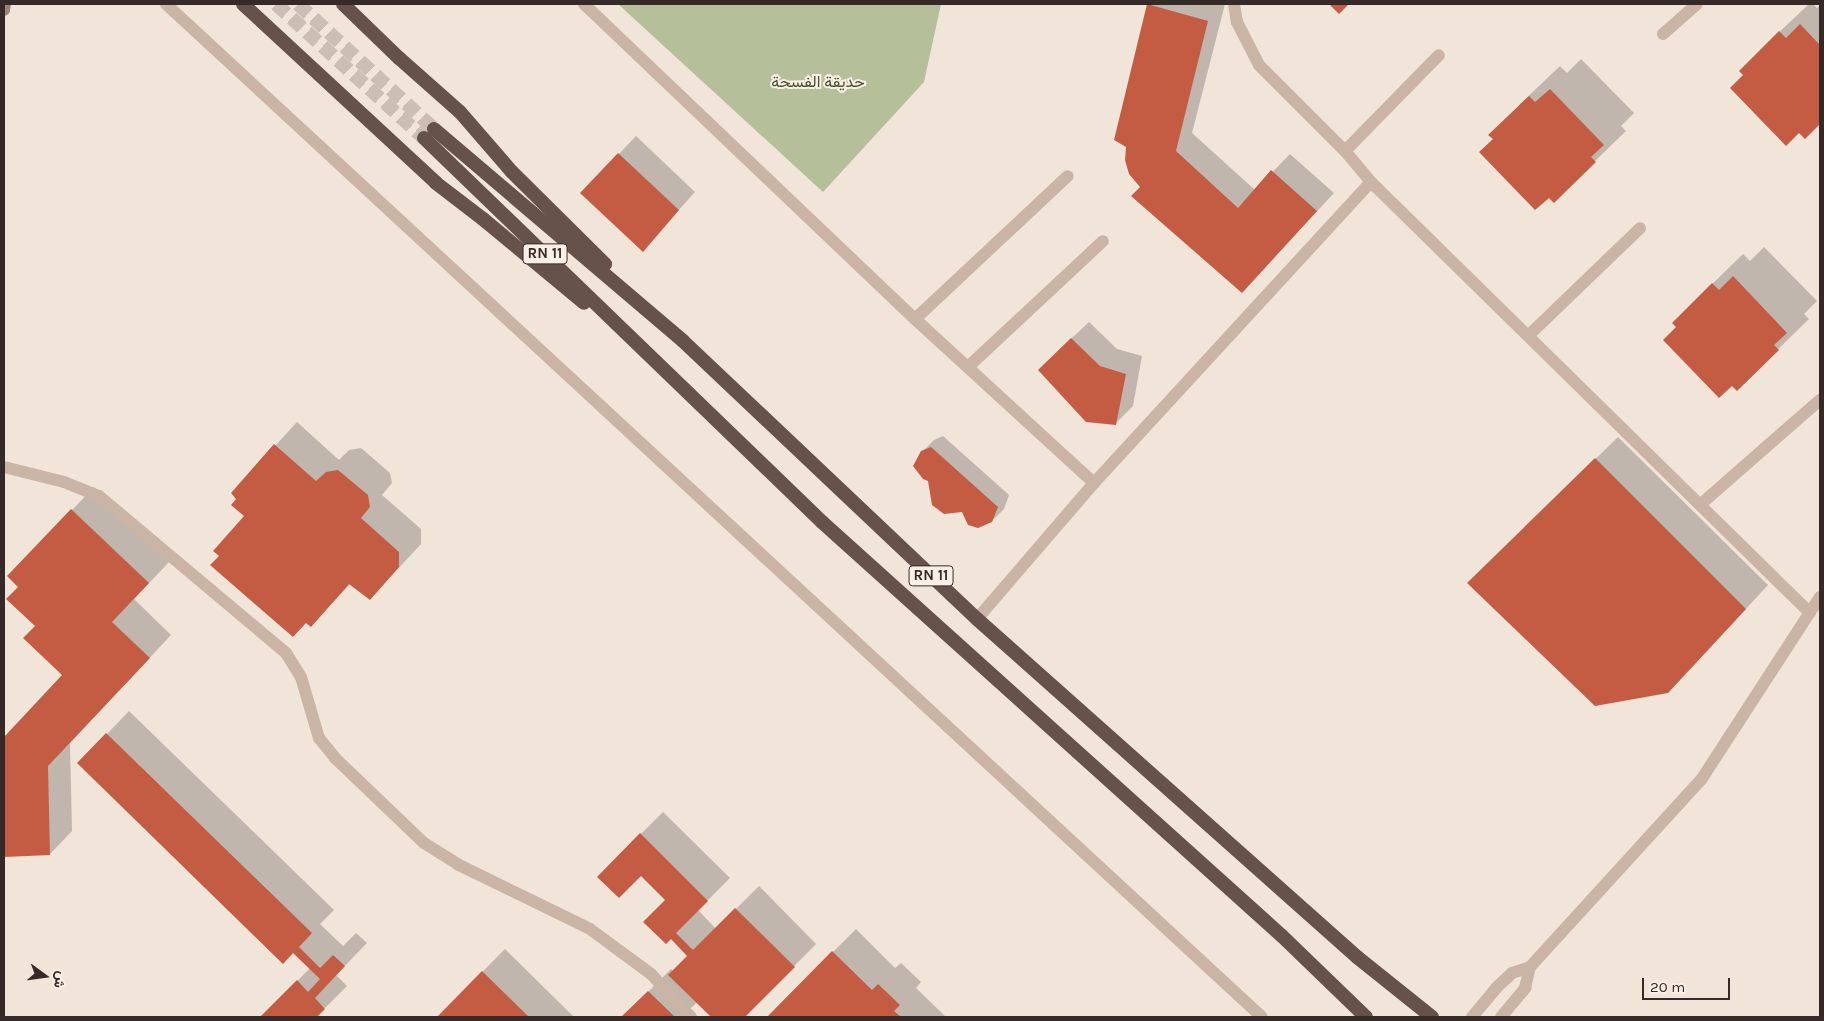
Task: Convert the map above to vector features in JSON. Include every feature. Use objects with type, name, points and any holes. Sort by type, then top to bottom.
[{"type":"highway","points":[[243,4],[436,183],[483,219],[666,370]]},
{"type":"highway","points":[[343,4],[399,58],[460,112],[512,172],[683,342]]},
{"type":"highway","name":"RN 11","points":[[1366,1017],[1282,936],[822,522],[666,370],[429,133],[683,342],[977,619],[1357,957],[1432,1017]]},
{"type":"main road","points":[[4,10],[5,4]]},
{"type":"street","points":[[166,4],[1262,1017]]},
{"type":"street","points":[[584,4],[915,319],[969,366],[1094,483]]},
{"type":"street","points":[[1234,4],[1237,22],[1259,65],[1345,151],[1371,182],[1529,335],[1810,613]]},
{"type":"street","points":[[1663,34],[1697,4]]},
{"type":"street","points":[[1345,151],[1440,55]]},
{"type":"street","points":[[915,319],[1068,176]]},
{"type":"street","points":[[977,619],[1094,483],[1371,182]]},
{"type":"street","points":[[1529,335],[1640,228]]},
{"type":"street","points":[[969,366],[1102,241]]},
{"type":"street","points":[[1700,504],[1820,400]]},
{"type":"street","points":[[4,467],[64,482],[99,496],[286,653],[301,677],[319,738],[335,758],[424,843],[457,864],[590,929],[651,974],[691,1017]]},
{"type":"street","points":[[1501,1017],[1525,988],[1530,968],[1701,780],[1820,597]]},
{"type":"street","points":[[1472,1017],[1496,988],[1512,973],[1530,968]]},
{"type":"green space","name":"حديقة الفسحة","points":[[618,4],[941,4],[924,82],[823,192]]},
{"type":"building","points":[[1147,4],[1208,21],[1176,151],[1238,208],[1271,170],[1317,211],[1242,293],[1131,196],[1140,187],[1129,174],[1125,160],[1126,147],[1114,140]]},
{"type":"building","points":[[1329,4],[1349,4],[1339,14]]},
{"type":"building","points":[[1800,24],[1820,45],[1820,124],[1805,139],[1799,133],[1786,146],[1730,88],[1743,75],[1739,71],[1779,31],[1786,38]]},
{"type":"building","points":[[1550,89],[1604,145],[1591,157],[1596,162],[1554,203],[1549,198],[1535,210],[1479,152],[1493,139],[1488,135],[1529,96],[1535,102]]},
{"type":"building","points":[[618,153],[679,210],[643,252],[580,193]]},
{"type":"building","points":[[1733,276],[1787,333],[1774,345],[1779,350],[1737,391],[1732,386],[1719,398],[1663,340],[1676,327],[1672,323],[1712,283],[1719,290]]},
{"type":"building","points":[[1071,338],[1100,366],[1126,374],[1116,425],[1086,422],[1038,370]]},
{"type":"building","points":[[274,444],[316,481],[326,472],[338,470],[368,495],[370,507],[361,518],[399,552],[399,567],[370,600],[349,584],[311,627],[306,623],[293,637],[210,565],[219,556],[213,551],[244,516],[231,505],[236,499],[231,493]]},
{"type":"building","points":[[931,447],[998,507],[992,522],[978,528],[968,525],[962,512],[944,514],[932,505],[928,481],[923,479],[913,466],[921,451]]},
{"type":"building","points":[[1595,458],[1746,609],[1668,693],[1595,706],[1467,583]]},
{"type":"building","points":[[71,509],[149,583],[112,622],[150,658],[48,766],[50,855],[4,857],[4,737],[62,675],[23,638],[35,626],[6,599],[18,587],[7,576]]},
{"type":"building","points":[[106,733],[312,933],[299,947],[320,968],[333,955],[345,966],[315,998],[325,1009],[317,1017],[260,1017],[297,980],[308,992],[320,979],[293,953],[283,964],[77,763]]},
{"type":"building","points":[[640,833],[708,901],[676,933],[693,950],[735,908],[795,967],[745,1017],[711,1017],[668,975],[687,956],[671,939],[666,944],[643,922],[665,900],[641,876],[619,898],[597,877]]},
{"type":"building","points":[[832,951],[872,990],[878,984],[900,1005],[894,1011],[901,1017],[767,1017]]},
{"type":"building","points":[[482,971],[529,1017],[437,1017]]},
{"type":"building","points":[[648,991],[675,1017],[621,1017]]},
{"type":"tunnel","points":[[276,4],[424,138]]},
{"type":"tunnel","points":[[298,4],[434,129]]}]
